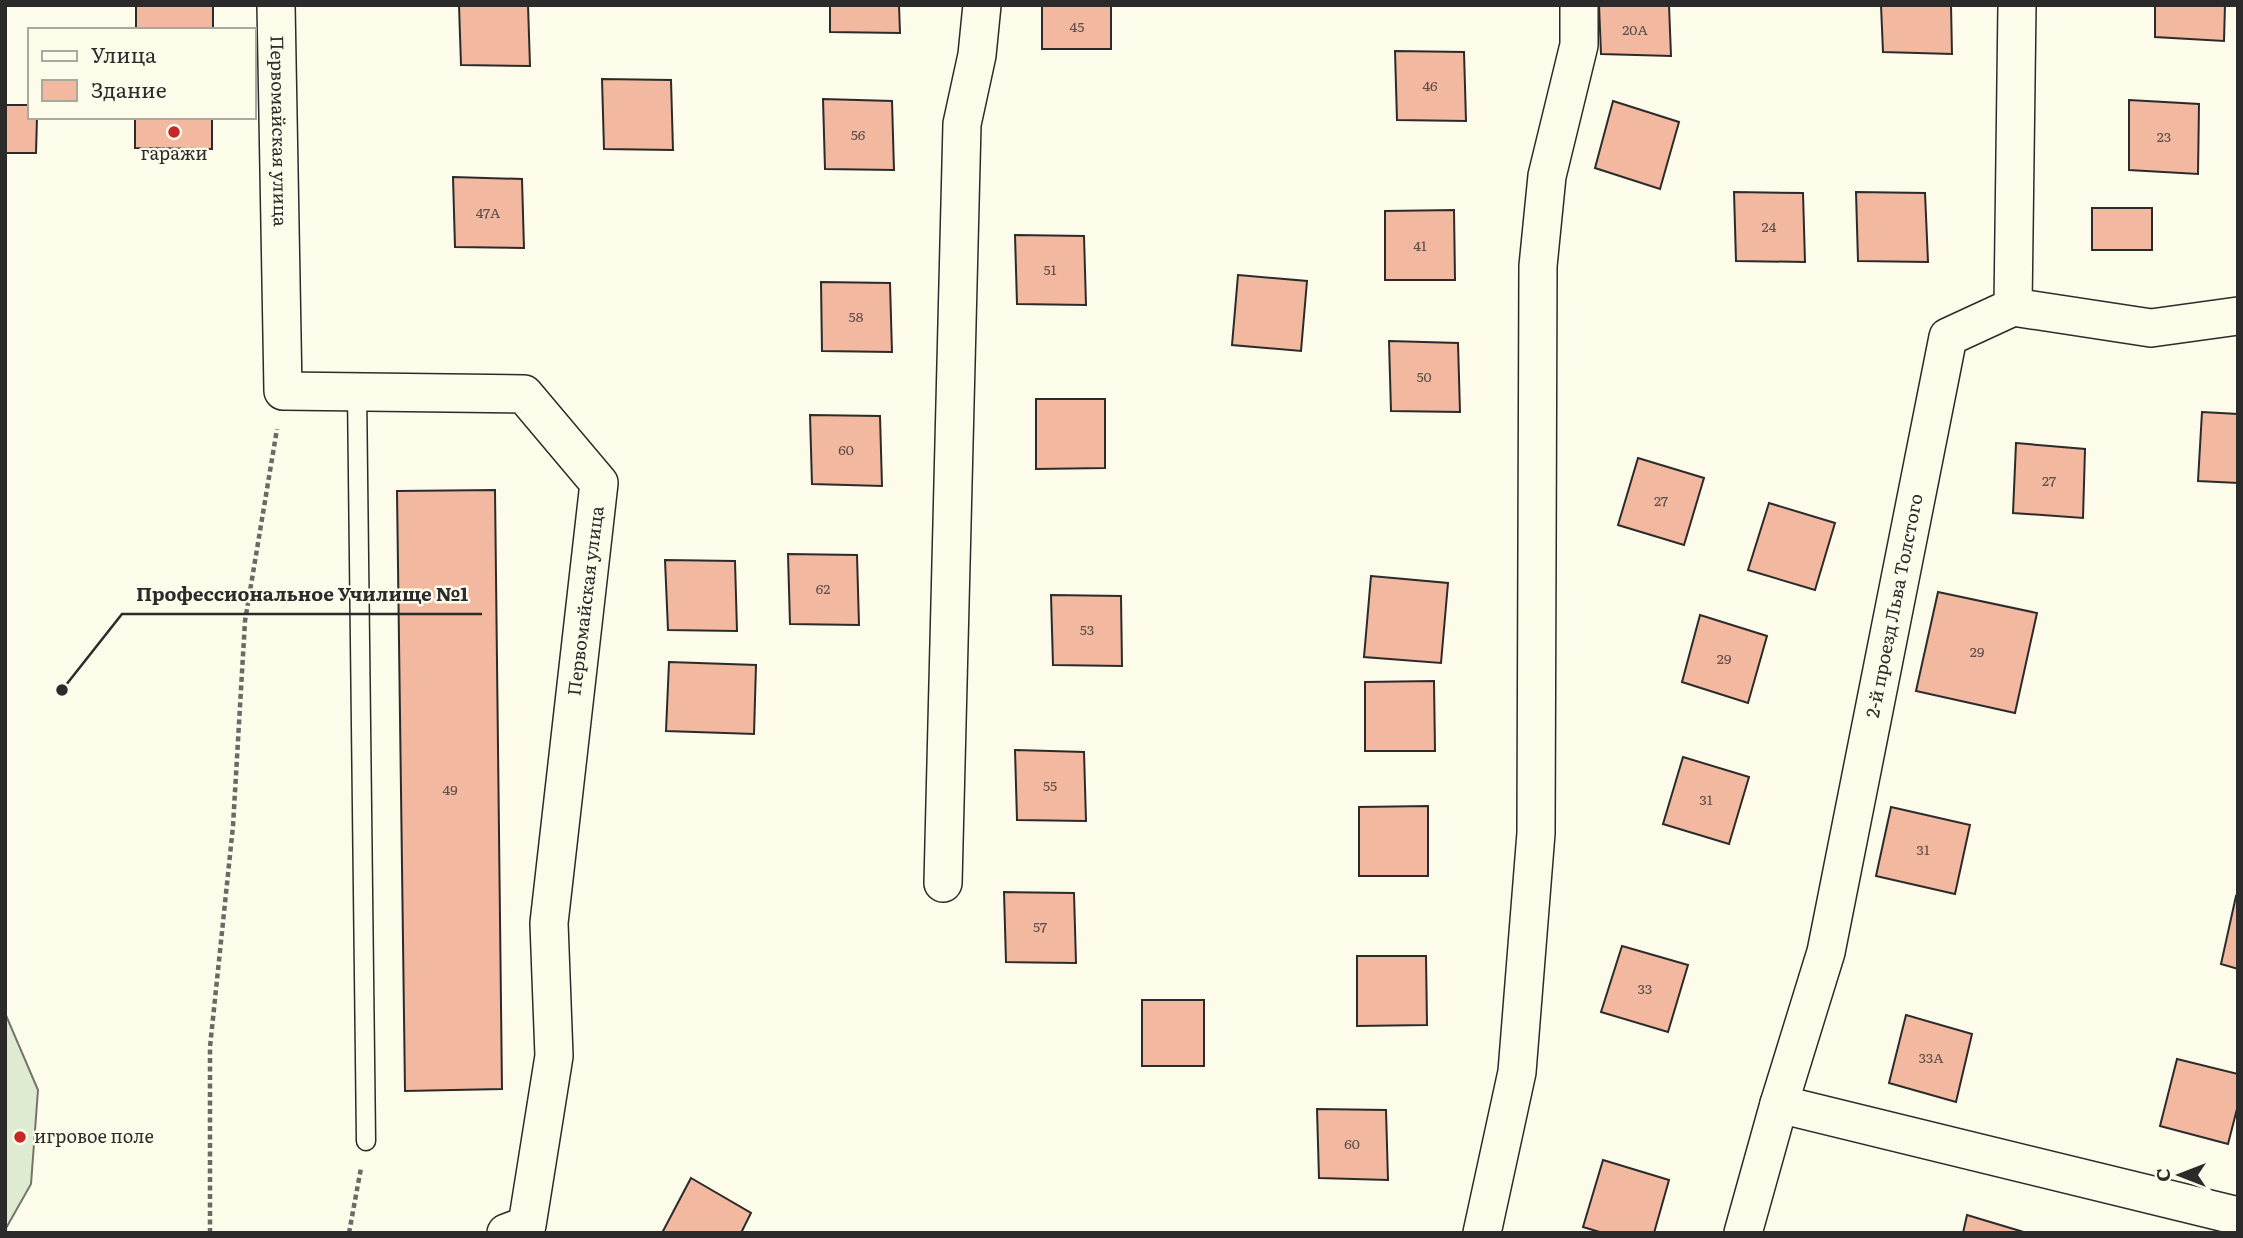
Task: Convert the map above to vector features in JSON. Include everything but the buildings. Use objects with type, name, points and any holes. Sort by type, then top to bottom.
[{"type":"street","name":"Первомайская улица","points":[[276,5],[284,391],[524,394],[599,483],[549,923],[554,1056],[525,1230]]},
{"type":"street","points":[[943,883],[962,124],[977,55],[982,5]]},
{"type":"street","points":[[1482,1233],[1517,1072],[1536,833],[1538,266],[1546,176],[1579,45],[1579,5]]},
{"type":"street","points":[[2017,5],[2013,307],[2151,328],[2238,316]]},
{"type":"street","name":"2-й проезд Льва Толстого","points":[[1743,1233],[1826,952],[1948,337],[2013,307]]},
{"type":"street","points":[[1779,1104],[2238,1216]]},
{"type":"lane","points":[[357,391],[366,1141]]},
{"type":"path","points":[[210,1233],[210,1047],[233,826],[245,621],[284,391]]},
{"type":"path","points":[[349,1233],[366,1141]]},
{"type":"green space","name":"игровое поле","points":[[5,1013],[38,1090],[31,1184],[5,1230]]},
{"type":"place","name":"гаражи","points":[[174,132]]},
{"type":"place","name":"Профессиональное Училище №1","points":[[62,690]]},
{"type":"place","name":"игровое поле","points":[[20,1137]]}]
